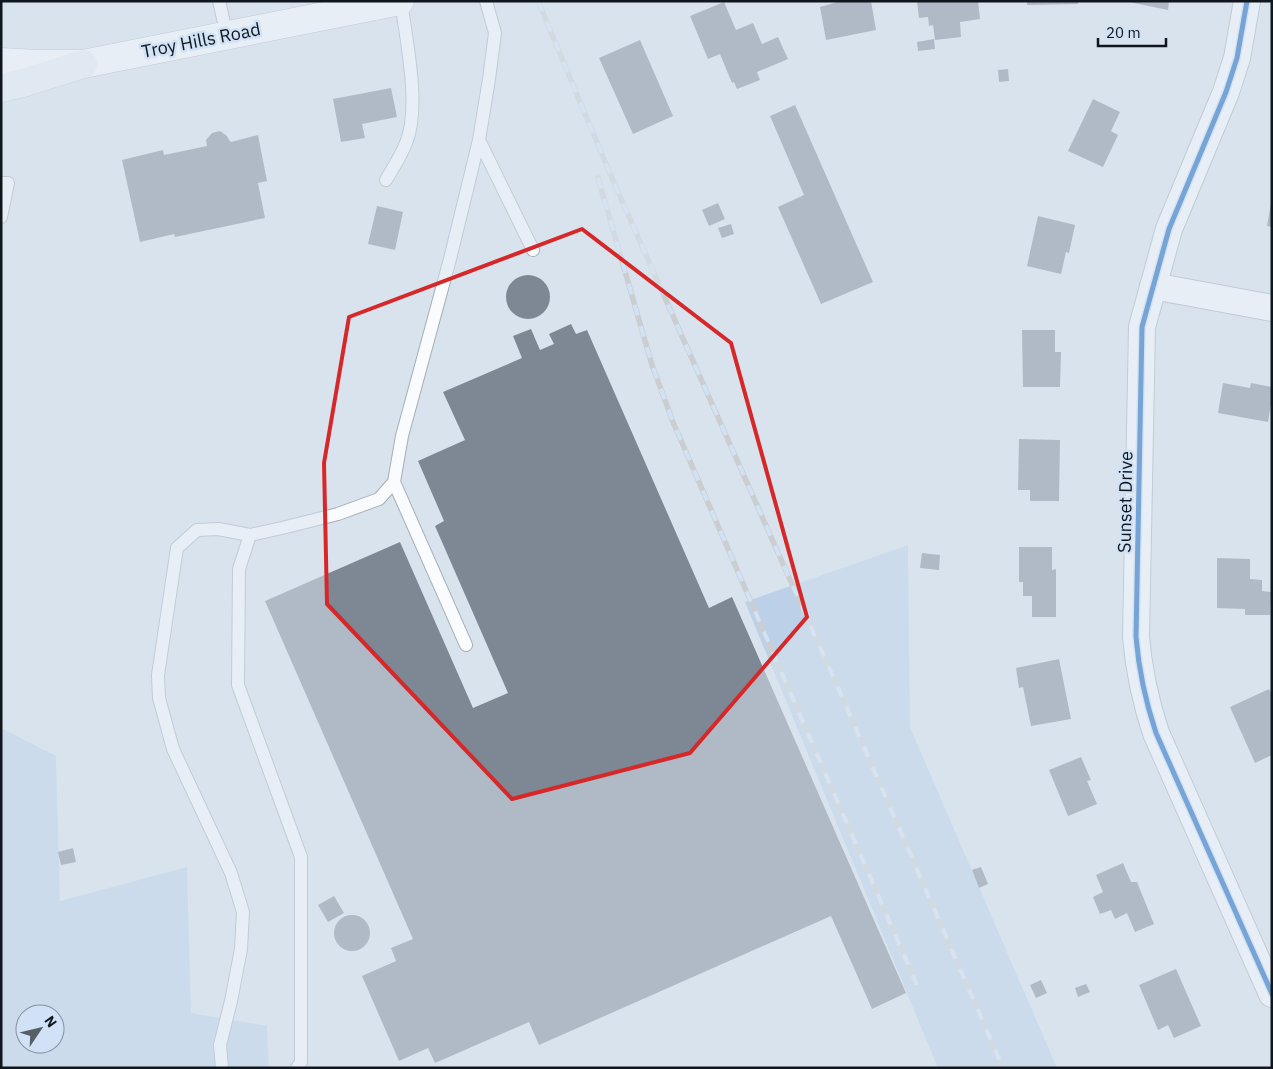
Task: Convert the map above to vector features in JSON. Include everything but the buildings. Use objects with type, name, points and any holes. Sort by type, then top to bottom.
[{"type":"main road","name":"Troy Hills Road","points":[[1,62],[83,64],[401,1]]},
{"type":"main road","points":[[1,88],[83,64]]},
{"type":"street","name":"Sunset Drive","points":[[1247,1],[1237,58],[1226,92],[1169,229],[1142,327],[1136,637],[1138,668],[1144,698],[1156,733],[1272,994]]},
{"type":"street","points":[[1153,286],[1272,308]]},
{"type":"lane","points":[[219,1],[227,36]]},
{"type":"lane","points":[[386,180],[407,142],[412,116],[411,82],[401,1]]},
{"type":"lane","points":[[222,1068],[220,1045],[241,949],[243,912],[231,872],[173,749],[159,698],[158,675],[177,548],[197,530],[218,529],[250,535],[338,514],[379,498],[394,482],[402,436],[450,259],[479,140],[495,33],[486,1]]},
{"type":"lane","points":[[479,140],[533,250]]},
{"type":"lane","points":[[1,183],[8,183],[1,218]]},
{"type":"lane","points":[[394,482],[466,645]]},
{"type":"lane","points":[[250,535],[239,570],[238,685],[301,857],[301,1062],[297,1068]]},
{"type":"highlighted area","points":[[582,229],[731,343],[807,617],[690,753],[512,799],[327,604],[324,463],[349,317]]},
{"type":"shaded area","points":[[908,545],[910,727],[1057,1068],[938,1068],[745,602]]},
{"type":"shaded area","points":[[1,728],[56,756],[60,901],[187,867],[191,1013],[267,1026],[269,1068],[1,1068]]},
{"type":"railway","points":[[538,1],[614,183],[847,708],[1003,1068]]},
{"type":"railway","points":[[598,178],[652,365],[673,422],[917,985]]},
{"type":"cycle path","points":[[1247,1],[1237,58],[1226,92],[1169,229],[1142,327],[1136,637],[1143,686],[1156,733],[1272,994]]}]
